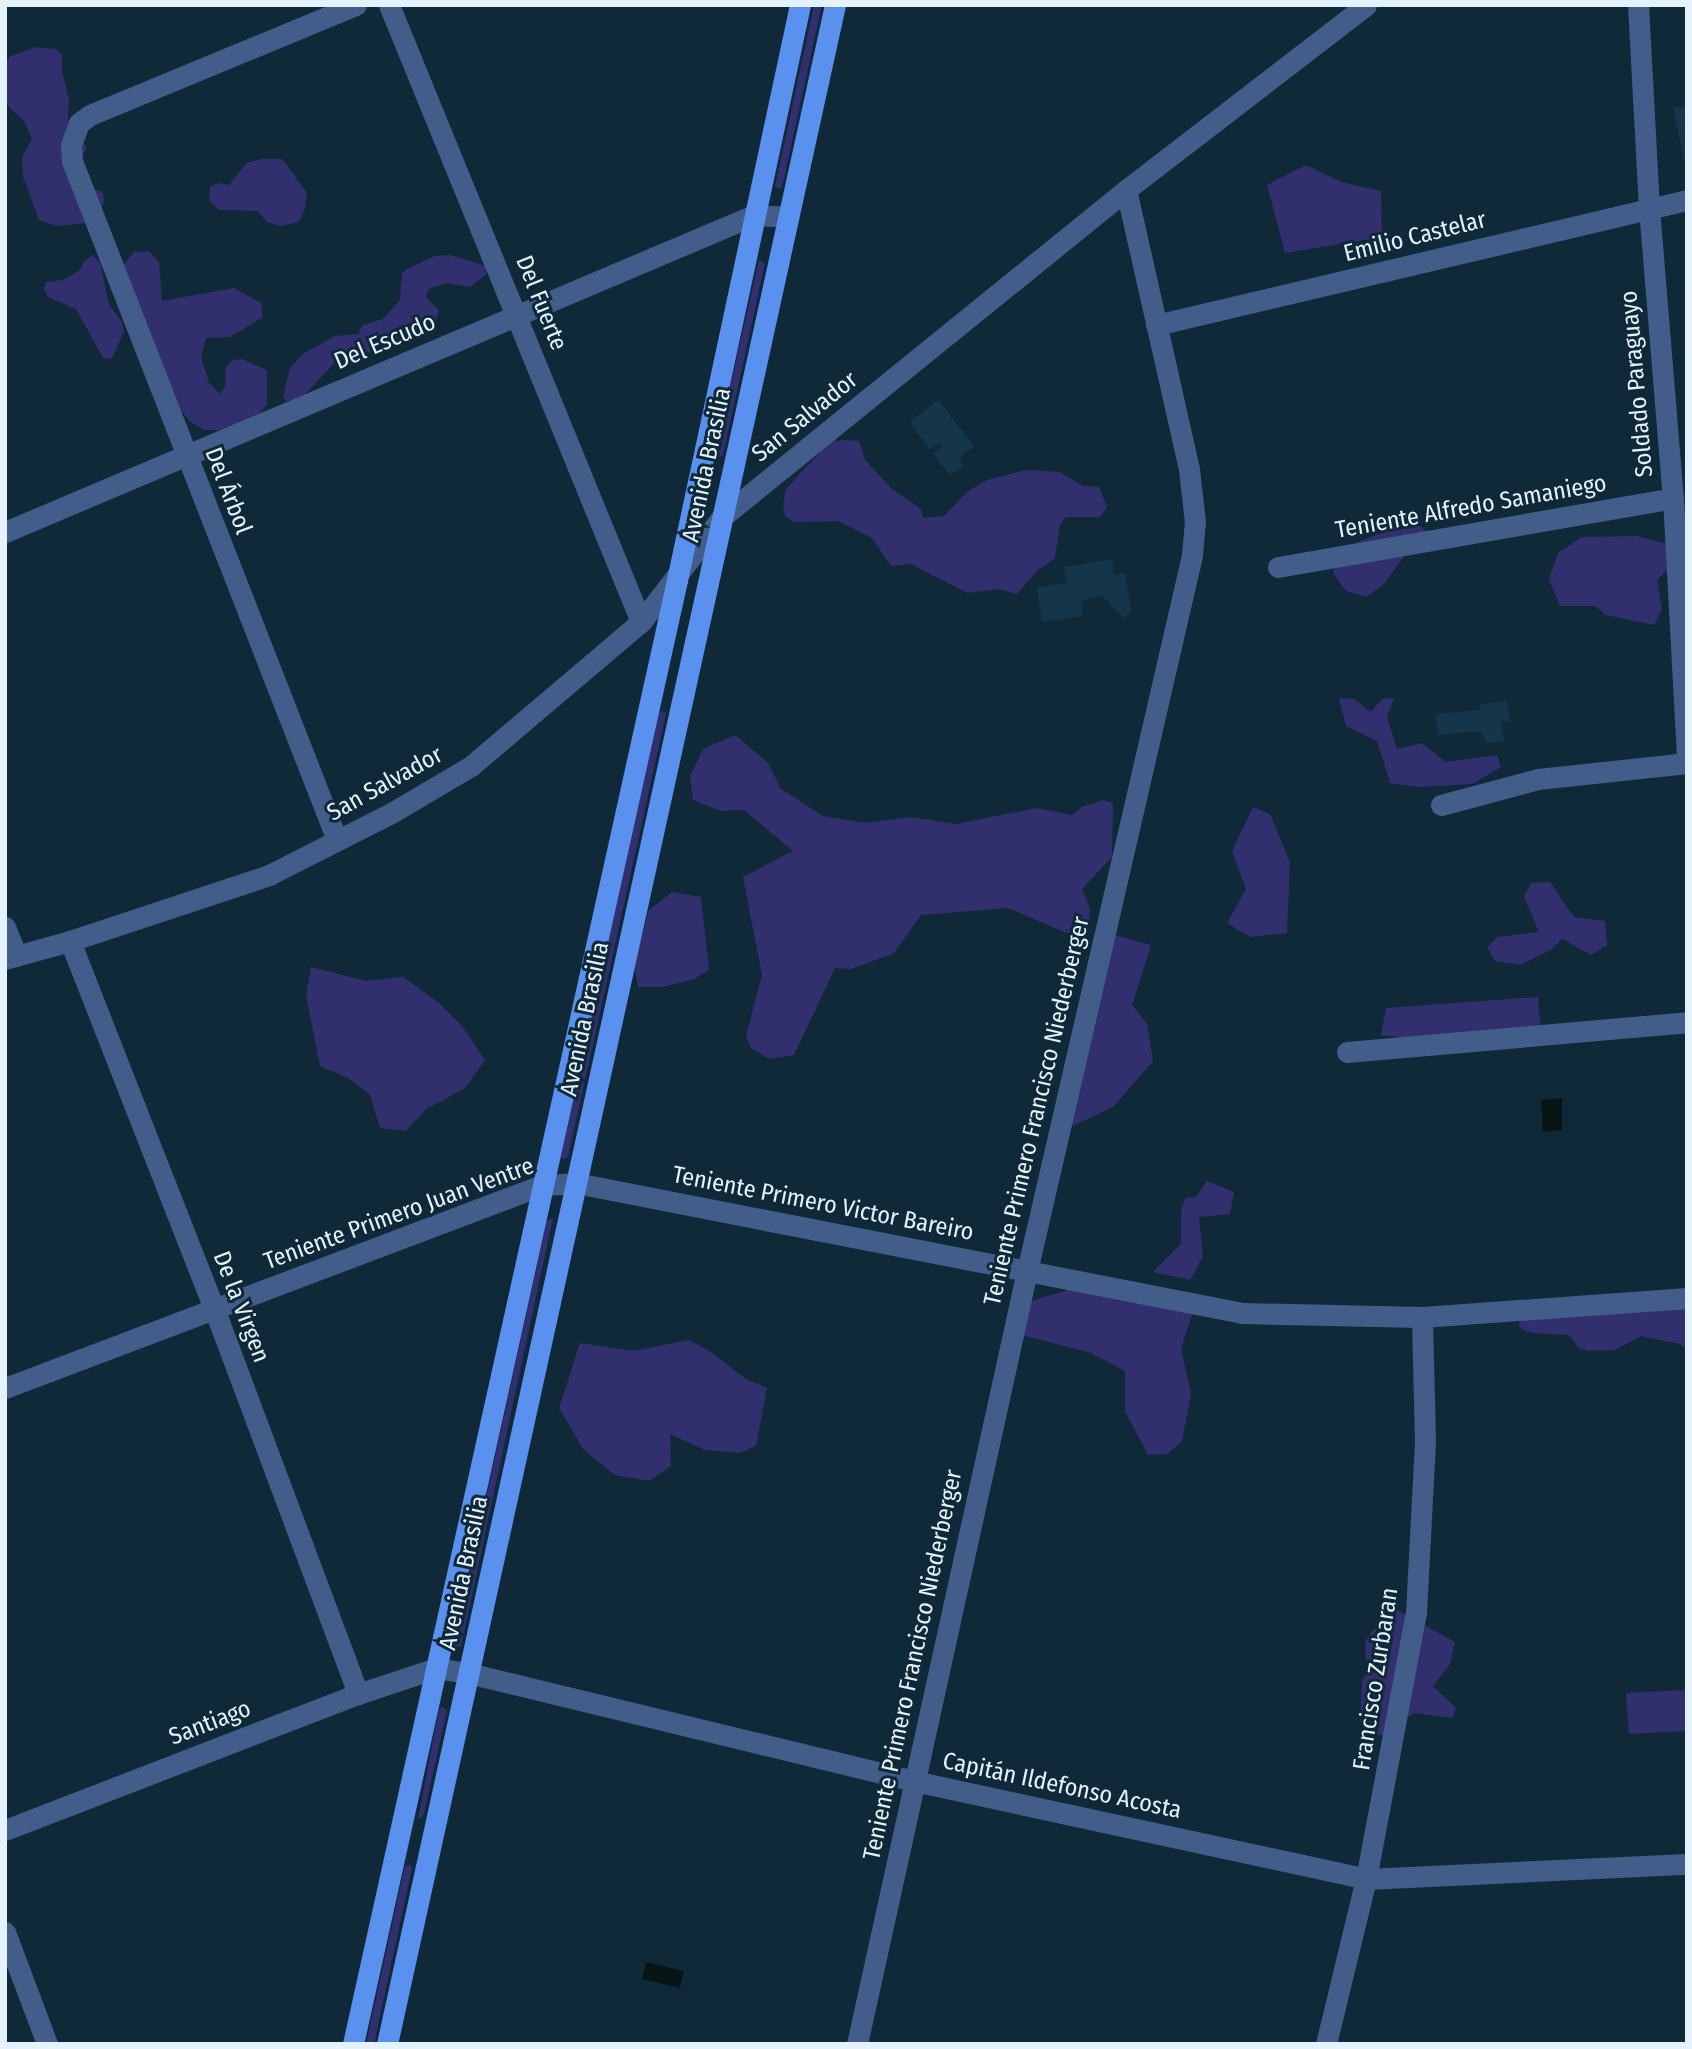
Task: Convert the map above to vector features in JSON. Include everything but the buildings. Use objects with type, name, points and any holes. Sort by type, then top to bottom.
[{"type":"main road","name":"Avenida Brasilia","points":[[353,2044],[677,580],[800,5]]},
{"type":"main road","name":"Avenida Brasilia","points":[[387,2044],[835,5]]},
{"type":"main road","points":[[400,1831],[431,1841]]},
{"type":"street","name":"Del Árbol","points":[[337,840],[72,161],[71,145],[75,132],[90,114],[356,5]]},
{"type":"street","name":"Del Fuerte","points":[[389,5],[641,622]]},
{"type":"street","name":"San Salvador","points":[[11,957],[71,941],[269,875],[432,790],[471,766],[641,622],[677,580],[699,543],[722,517],[1126,190],[1366,5]]},
{"type":"street","name":"Soldado Paraguayo","points":[[1638,5],[1649,208],[1673,498],[1687,761]]},
{"type":"street","name":"Teniente Primero Francisco Niederberger","points":[[857,2044],[1027,1270],[1192,555],[1195,522],[1189,469],[1126,190]]},
{"type":"street","name":"Emilio Castelar","points":[[1156,324],[1687,200]]},
{"type":"street","name":"Del Escudo","points":[[5,532],[754,215],[788,217]]},
{"type":"street","name":"Teniente Alfredo Samaniego","points":[[1278,567],[1673,498]]},
{"type":"street","points":[[1441,805],[1538,779],[1687,761]]},
{"type":"street","points":[[5,927],[11,957]]},
{"type":"street","name":"De la Virgen","points":[[71,941],[215,1311],[359,1694]]},
{"type":"street","points":[[1347,1052],[1687,1022]]},
{"type":"street","name":"Teniente Primero Victor Bareiro","points":[[576,1183],[1235,1312],[1422,1317],[1687,1297]]},
{"type":"street","name":"Teniente Primero Juan Ventre","points":[[5,1388],[215,1311],[542,1185],[576,1183]]},
{"type":"street","name":"Francisco Zurbaran","points":[[1326,2044],[1366,1879],[1416,1613],[1425,1441],[1422,1317]]},
{"type":"street","name":"Capitán Ildefonso Acosta","points":[[436,1668],[468,1673],[914,1781],[1366,1879],[1687,1864]]},
{"type":"street","name":"Santiago","points":[[5,1830],[359,1694],[436,1668]]},
{"type":"street","points":[[5,1932],[47,2044]]},
{"type":"shaded area","points":[[814,5],[822,5],[782,187],[779,189],[775,186]]},
{"type":"shaded area","points":[[36,47],[55,49],[62,54],[62,70],[69,100],[68,120],[87,148],[82,157],[84,187],[103,192],[104,202],[100,211],[85,223],[57,226],[39,220],[23,176],[22,157],[32,139],[24,121],[5,103],[5,62],[11,56]]},
{"type":"shaded area","points":[[1687,106],[1687,168],[1686,168],[1673,108]]},
{"type":"shaded area","points":[[262,159],[282,159],[307,193],[305,209],[299,222],[280,226],[267,222],[258,211],[220,210],[209,201],[210,187],[218,183],[229,185],[247,163]]},
{"type":"shaded area","points":[[1306,165],[1341,182],[1381,191],[1382,237],[1285,253],[1267,185]]},
{"type":"shaded area","points":[[149,251],[159,262],[162,301],[234,288],[261,303],[263,317],[230,337],[206,338],[201,357],[209,383],[220,394],[225,387],[226,367],[233,360],[242,359],[267,370],[267,404],[254,420],[219,430],[204,430],[191,422],[178,407],[121,268],[134,252]]},
{"type":"shaded area","points":[[93,255],[100,263],[109,304],[121,321],[124,331],[112,359],[103,358],[76,309],[48,297],[44,289],[46,282],[63,280],[80,270],[84,261]]},
{"type":"shaded area","points":[[450,255],[486,266],[486,275],[470,287],[448,283],[430,288],[425,296],[439,310],[436,319],[373,351],[334,363],[300,400],[286,401],[283,397],[290,368],[303,354],[335,336],[358,334],[363,325],[383,319],[400,300],[402,273],[405,270],[435,256]]},
{"type":"shaded area","points":[[759,260],[765,263],[723,455],[718,458],[715,454]]},
{"type":"shaded area","points":[[938,400],[974,446],[960,457],[963,467],[950,475],[933,454],[943,447],[941,443],[929,449],[910,422]]},
{"type":"shaded area","points":[[833,441],[859,441],[865,460],[892,489],[921,509],[923,518],[944,516],[968,491],[987,480],[1026,470],[1060,472],[1083,486],[1099,487],[1107,507],[1100,517],[1066,517],[1060,524],[1055,558],[1038,570],[1017,594],[998,589],[967,593],[911,564],[891,566],[872,538],[839,521],[794,522],[785,516],[783,506],[786,489],[824,448]]},
{"type":"shaded area","points":[[1413,521],[1429,533],[1409,549],[1384,584],[1366,597],[1346,591],[1333,573],[1342,548]]},
{"type":"shaded area","points":[[1636,536],[1667,544],[1667,570],[1657,580],[1662,609],[1654,625],[1606,615],[1595,606],[1560,606],[1549,579],[1558,553],[1582,537]]},
{"type":"shaded area","points":[[1112,559],[1114,575],[1125,573],[1131,611],[1123,619],[1103,596],[1081,600],[1083,616],[1042,622],[1037,588],[1067,582],[1064,567]]},
{"type":"shaded area","points":[[1339,698],[1354,699],[1371,712],[1382,699],[1394,698],[1387,717],[1397,749],[1421,743],[1446,762],[1497,755],[1501,767],[1472,784],[1418,787],[1390,783],[1377,741],[1346,726]]},
{"type":"shaded area","points":[[1507,701],[1510,722],[1501,721],[1504,741],[1487,743],[1480,731],[1438,735],[1436,714],[1480,710],[1480,704]]},
{"type":"shaded area","points":[[664,711],[666,714],[568,1157],[563,1159],[561,1156],[658,712]]},
{"type":"shaded area","points":[[735,735],[768,763],[781,789],[823,816],[866,823],[910,817],[956,824],[1037,808],[1072,815],[1082,807],[1103,800],[1113,803],[1112,857],[1082,889],[1090,909],[1088,942],[1008,908],[921,915],[894,953],[851,969],[835,968],[794,1055],[769,1059],[751,1048],[746,1036],[762,975],[743,877],[793,851],[744,810],[721,811],[693,800],[690,776],[703,749]]},
{"type":"shaded area","points":[[1253,807],[1270,814],[1290,863],[1287,933],[1250,937],[1227,923],[1246,889],[1232,851]]},
{"type":"shaded area","points":[[1550,882],[1574,917],[1605,921],[1607,945],[1591,955],[1562,939],[1551,950],[1520,965],[1495,961],[1487,947],[1497,937],[1539,932],[1524,897],[1531,883]]},
{"type":"shaded area","points":[[672,892],[701,897],[709,970],[694,979],[663,987],[638,987],[634,965],[649,910]]},
{"type":"shaded area","points":[[1112,934],[1151,945],[1132,1005],[1147,1024],[1153,1061],[1113,1107],[1051,1136]]},
{"type":"shaded area","points":[[311,967],[366,981],[403,977],[439,1003],[462,1026],[485,1060],[464,1089],[426,1109],[406,1131],[380,1128],[370,1095],[348,1078],[320,1066],[306,995]]},
{"type":"shaded area","points":[[1538,997],[1541,1036],[1381,1035],[1386,1008]]},
{"type":"shaded area","points":[[1562,1098],[1562,1130],[1543,1132],[1541,1100]]},
{"type":"shaded area","points":[[1207,1181],[1234,1192],[1230,1214],[1199,1217],[1203,1257],[1190,1280],[1153,1272],[1181,1244],[1181,1210],[1186,1198],[1196,1197]]},
{"type":"shaded area","points":[[553,1218],[461,1646],[456,1648],[454,1645],[547,1220]]},
{"type":"shaded area","points":[[1095,1282],[1188,1293],[1192,1315],[1181,1349],[1191,1393],[1182,1441],[1167,1454],[1148,1455],[1125,1411],[1125,1371],[1091,1353],[1018,1334],[1024,1303]]},
{"type":"shaded area","points":[[1687,1299],[1687,1351],[1680,1344],[1641,1336],[1615,1350],[1588,1351],[1578,1347],[1569,1335],[1533,1333],[1522,1330],[1519,1325],[1520,1320]]},
{"type":"shaded area","points":[[689,1340],[711,1352],[746,1379],[767,1388],[756,1446],[740,1453],[705,1450],[670,1434],[671,1466],[649,1481],[615,1475],[584,1450],[559,1408],[580,1343],[634,1351]]},
{"type":"shaded area","points":[[1397,1610],[1455,1642],[1450,1664],[1433,1686],[1456,1708],[1452,1718],[1414,1713],[1383,1735],[1372,1735],[1363,1731],[1360,1722],[1362,1681],[1367,1672],[1365,1644],[1369,1634]]},
{"type":"shaded area","points":[[1687,1690],[1687,1731],[1629,1734],[1626,1693]]},
{"type":"shaded area","points":[[443,1707],[447,1711],[423,1817],[418,1819],[439,1709]]},
{"type":"shaded area","points":[[410,1865],[412,1868],[374,2044],[366,2044],[405,1866]]},
{"type":"shaded area","points":[[646,1962],[684,1971],[680,1988],[642,1979]]}]
